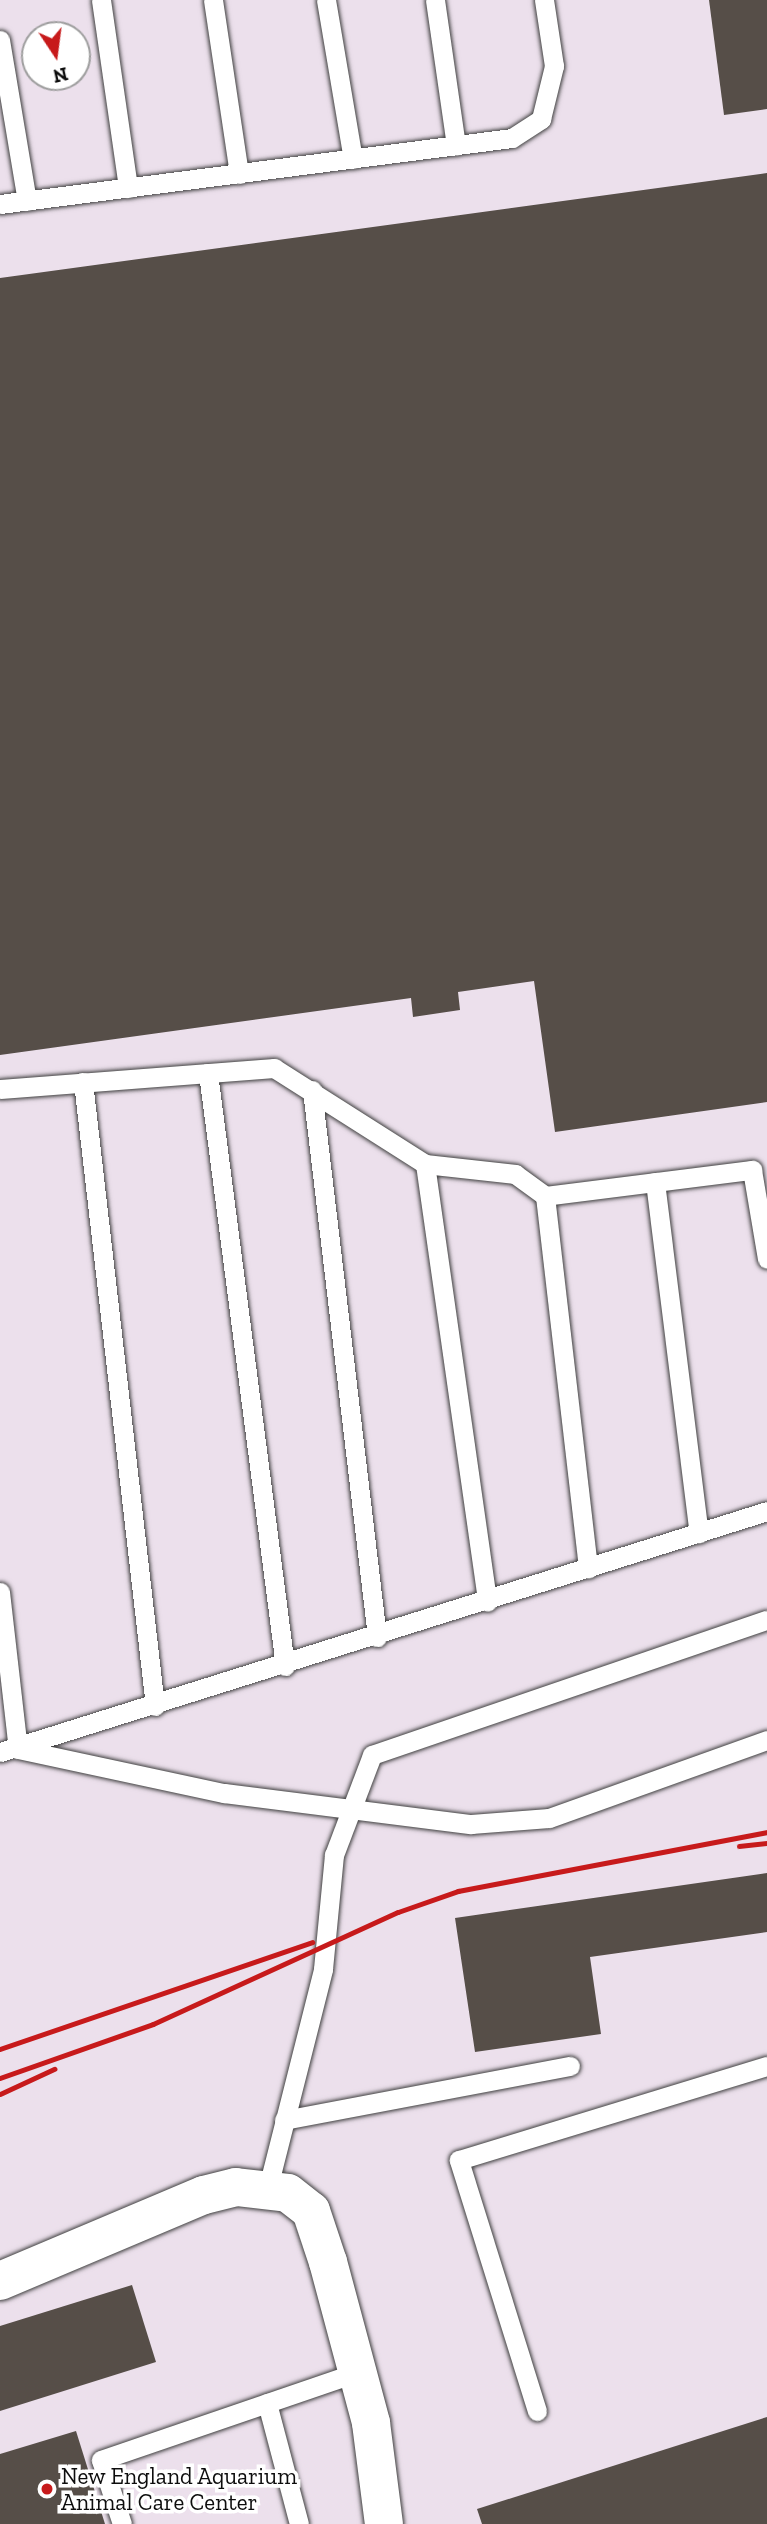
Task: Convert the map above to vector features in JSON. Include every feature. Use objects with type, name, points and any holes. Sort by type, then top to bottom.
[{"type":"street","points":[[0,2281],[171,2206],[236,2187],[268,2187],[288,2193],[311,2211],[358,2372],[376,2449],[384,2524]]},
{"type":"lane","points":[[101,0],[128,188]]},
{"type":"lane","points":[[213,0],[239,174]]},
{"type":"lane","points":[[326,0],[353,159]]},
{"type":"lane","points":[[435,0],[456,145]]},
{"type":"lane","points":[[0,204],[512,138],[541,119],[554,66],[544,0]]},
{"type":"lane","points":[[0,40],[27,201]]},
{"type":"lane","points":[[0,1089],[274,1068],[425,1164],[515,1174],[545,1196],[752,1170],[767,1259]]},
{"type":"lane","points":[[208,1073],[285,1666]]},
{"type":"lane","points":[[83,1082],[155,1706]]},
{"type":"lane","points":[[312,1090],[377,1637]]},
{"type":"lane","points":[[425,1164],[487,1602]]},
{"type":"lane","points":[[655,1182],[699,1533]]},
{"type":"lane","points":[[545,1196],[588,1569]]},
{"type":"lane","points":[[9,1751],[377,1637],[767,1511]]},
{"type":"lane","points":[[0,1592],[9,1751]]},
{"type":"lane","points":[[268,2187],[323,1969],[334,1855],[348,1812],[372,1755],[767,1620]]},
{"type":"lane","points":[[9,1751],[224,1793],[348,1812],[471,1824],[549,1818],[767,1740]]},
{"type":"lane","points":[[284,2120],[570,2066]]},
{"type":"lane","points":[[537,2412],[459,2160],[767,2066]]},
{"type":"lane","points":[[122,2524],[101,2460],[358,2372]]},
{"type":"lane","points":[[267,2403],[299,2524]]},
{"type":"shaded area","points":[[0,0],[767,0],[767,2524],[0,2524]]},
{"type":"building","points":[[709,0],[767,0],[767,109],[724,115]]},
{"type":"building","points":[[767,173],[767,1102],[555,1132],[534,981],[458,992],[460,1010],[413,1017],[411,998],[0,1055],[0,278]]},
{"type":"building","points":[[767,1873],[767,1932],[590,1957],[601,2034],[475,2052],[455,1918]]},
{"type":"building","points":[[132,2285],[156,2362],[0,2411],[0,2326]]},
{"type":"building","points":[[767,2417],[767,2524],[482,2524],[477,2509]]},
{"type":"building","name":"New England Aquarium Animal Care Center","points":[[76,2431],[105,2524],[0,2524],[0,2454]]},
{"type":"railway","points":[[0,2078],[153,2024],[398,1912],[458,1891],[767,1832]]},
{"type":"railway","points":[[739,1846],[767,1843]]},
{"type":"railway","points":[[0,2049],[312,1942]]},
{"type":"railway","points":[[0,2094],[54,2069]]},
{"type":"place","name":"New England Aquarium Animal Care Center","points":[[47,2489]]}]
